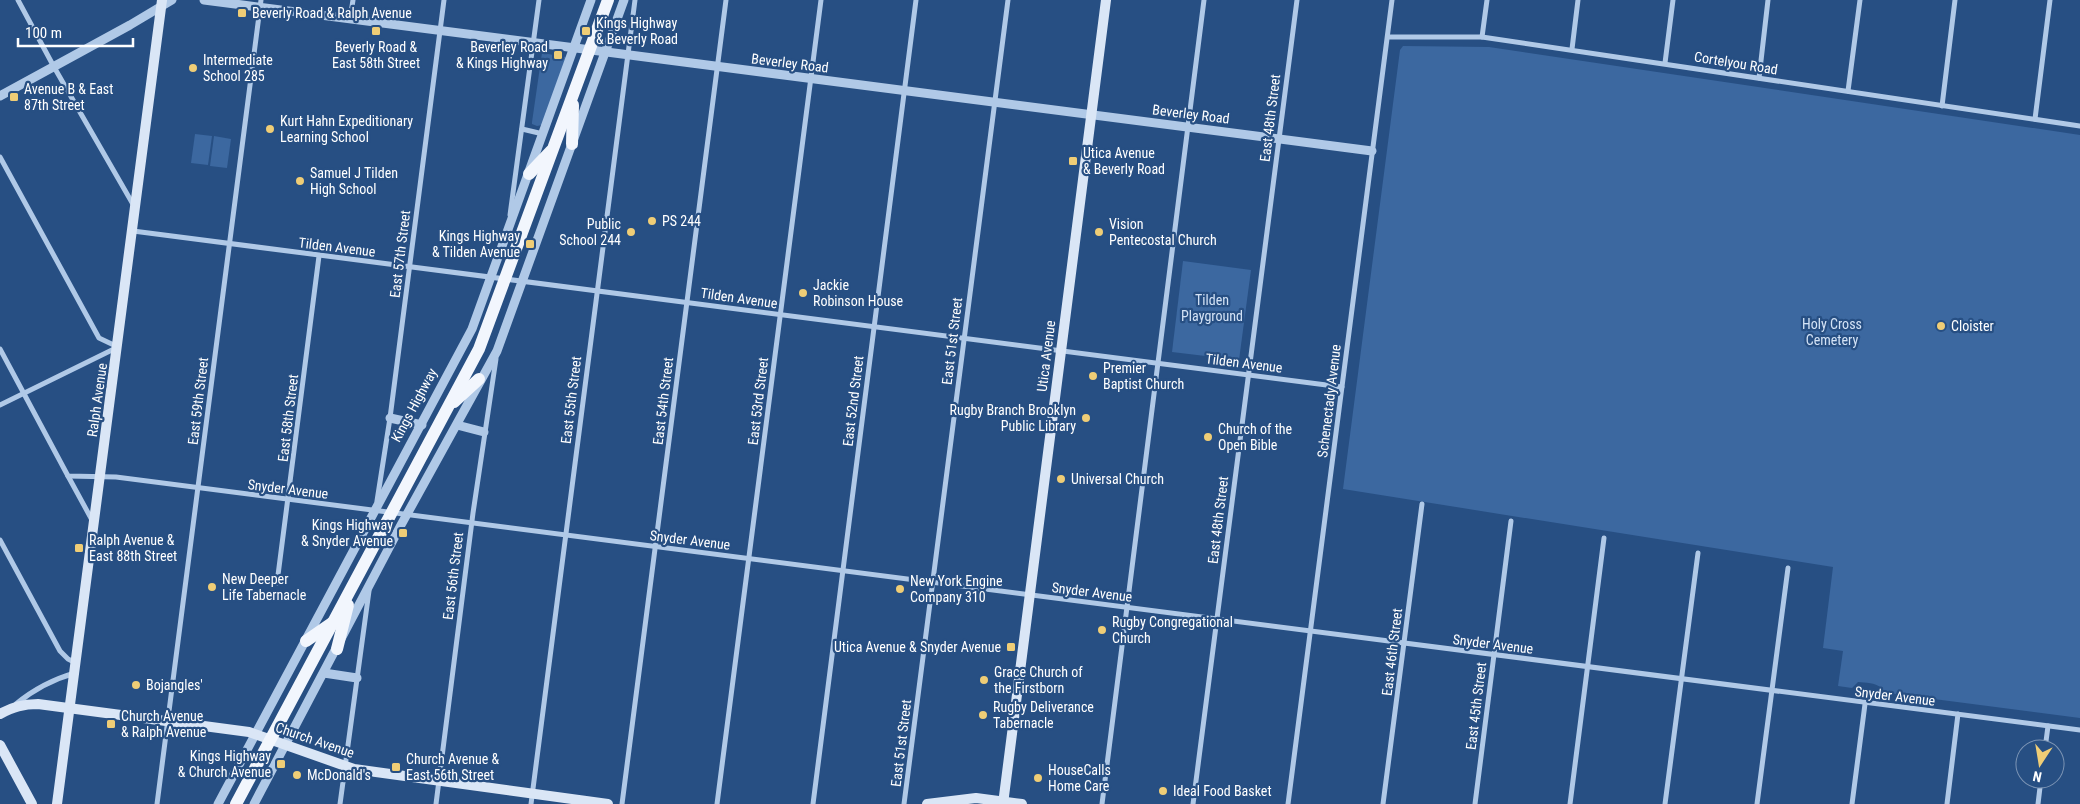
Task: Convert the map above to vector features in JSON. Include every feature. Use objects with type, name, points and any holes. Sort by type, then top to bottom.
[{"type":"main road","points":[[236,804],[479,349],[608,0]]},
{"type":"main road","name":"Utica Avenue","points":[[1003,803],[1106,0]]},
{"type":"main road","name":"Ralph Avenue","points":[[57,804],[162,3]]},
{"type":"main road","points":[[572,144],[573,96]]},
{"type":"main road","points":[[528,174],[554,148]]},
{"type":"main road","points":[[448,407],[479,379]]},
{"type":"main road","points":[[337,649],[353,585]]},
{"type":"main road","points":[[306,641],[334,622]]},
{"type":"main road","name":"Church Avenue","points":[[0,714],[12,707],[24,704],[38,704],[255,734],[354,769],[439,781],[531,799],[608,804]]},
{"type":"main road","points":[[0,745],[32,804]]},
{"type":"main road","points":[[927,804],[976,798],[1022,804]]},
{"type":"street","points":[[18,0],[54,67],[136,209]]},
{"type":"street","points":[[0,96],[54,67],[162,3],[172,0]]},
{"type":"street","name":"Beverley Road","points":[[204,0],[260,4],[350,19],[627,54],[717,68],[1092,114],[1372,151]]},
{"type":"street","points":[[350,19],[352,0]]},
{"type":"street","name":"East 57th Street","points":[[375,511],[390,418],[444,0]]},
{"type":"street","points":[[507,233],[539,0]]},
{"type":"street","name":"Kings Highway","points":[[218,804],[472,329],[591,0]]},
{"type":"street","points":[[254,804],[407,515],[457,426],[479,379],[496,351],[523,282],[624,0]]},
{"type":"street","name":"East 55th Street","points":[[531,799],[635,0]]},
{"type":"street","name":"East 54th Street","points":[[622,804],[726,0]]},
{"type":"street","name":"East 53rd Street","points":[[717,804],[821,0]]},
{"type":"street","name":"East 52nd Street","points":[[813,804],[916,0]]},
{"type":"street","name":"East 51st Street","points":[[904,804],[1008,0]]},
{"type":"street","points":[[1102,804],[1204,0]]},
{"type":"street","name":"East 48th Street","points":[[1193,804],[1296,0]]},
{"type":"street","name":"Schenectady Avenue","points":[[1288,804],[1392,0]]},
{"type":"street","points":[[1482,37],[1487,0]]},
{"type":"street","points":[[1572,49],[1578,0]]},
{"type":"street","points":[[1665,63],[1673,0]]},
{"type":"street","points":[[1759,78],[1768,0]]},
{"type":"street","points":[[1848,91],[1860,0]]},
{"type":"street","points":[[1942,106],[1955,0]]},
{"type":"street","points":[[2035,119],[2050,0]]},
{"type":"street","name":"East 59th Street","points":[[157,804],[260,4]]},
{"type":"street","name":"Cortelyou Road","points":[[1388,37],[1482,37],[2080,126]]},
{"type":"street","points":[[522,129],[543,134]]},
{"type":"street","points":[[0,157],[99,338],[118,347]]},
{"type":"street","name":"Tilden Avenue","points":[[132,231],[1342,387]]},
{"type":"street","name":"East 58th Street","points":[[277,583],[319,256]]},
{"type":"street","points":[[0,405],[23,392],[118,347]]},
{"type":"street","points":[[0,349],[95,524]]},
{"type":"street","name":"East 56th Street","points":[[436,804],[496,351]]},
{"type":"street","points":[[390,418],[422,424]]},
{"type":"street","points":[[457,426],[484,432]]},
{"type":"street","name":"Snyder Avenue","points":[[68,476],[116,477],[1310,632],[1494,654],[1771,692],[2080,730]]},
{"type":"street","name":"East 46th Street","points":[[1383,804],[1422,504]]},
{"type":"street","name":"East 45th Street","points":[[1476,804],[1511,521]]},
{"type":"street","points":[[1570,804],[1604,538]]},
{"type":"street","points":[[0,540],[60,651],[76,668]]},
{"type":"street","points":[[1665,804],[1698,553]]},
{"type":"street","points":[[1757,804],[1788,568]]},
{"type":"street","points":[[340,804],[369,587]]},
{"type":"street","name":"Church Avenue","points":[[12,707],[27,695],[76,668]]},
{"type":"street","points":[[324,673],[357,678]]},
{"type":"street","points":[[1852,804],[1865,704]]},
{"type":"street","points":[[1947,804],[1958,714]]},
{"type":"street","points":[[2046,739],[2048,726]]},
{"type":"street","points":[[2038,804],[2040,789]]},
{"type":"green space","name":"Holy Cross Cemetery","points":[[1403,46],[1489,47],[2080,135],[2080,718],[1880,692],[1881,688],[1870,683],[1858,682],[1852,688],[1838,686],[1843,651],[1823,648],[1833,567],[1343,489],[1400,50]]},
{"type":"green space","points":[[542,53],[566,57],[542,125],[537,126],[532,124],[532,122]]},
{"type":"green space","points":[[195,134],[212,136],[208,165],[191,163]]},
{"type":"green space","points":[[214,136],[231,139],[227,168],[210,166]]},
{"type":"green space","name":"Tilden Playground","points":[[1183,261],[1251,270],[1239,360],[1172,352]]},
{"type":"place","name":"Beverly Road & Ralph Avenue","points":[[242,13]]},
{"type":"place","name":"Beverly Road & East 58th Street","points":[[376,31]]},
{"type":"place","name":"Kings Highway & Beverly Road","points":[[586,31]]},
{"type":"place","name":"Beverley Road & Kings Highway","points":[[558,55]]},
{"type":"place","name":"Intermediate School 285","points":[[193,68]]},
{"type":"place","name":"Avenue B & East 87th Street","points":[[14,97]]},
{"type":"place","name":"Kurt Hahn Expeditionary Learning School","points":[[270,129]]},
{"type":"place","name":"Utica Avenue & Beverly Road","points":[[1073,161]]},
{"type":"place","name":"Samuel J Tilden High School","points":[[300,181]]},
{"type":"place","name":"PS 244","points":[[652,221]]},
{"type":"place","name":"Public School 244","points":[[631,232]]},
{"type":"place","name":"Vision Pentecostal Church","points":[[1099,232]]},
{"type":"place","name":"Kings Highway & Tilden Avenue","points":[[530,244]]},
{"type":"place","name":"Jackie Robinson House","points":[[803,293]]},
{"type":"place","name":"Cloister","points":[[1941,326]]},
{"type":"place","name":"Premier Baptist Church","points":[[1093,376]]},
{"type":"place","name":"Rugby Branch Brooklyn Public Library","points":[[1086,418]]},
{"type":"place","name":"Church of the Open Bible","points":[[1208,437]]},
{"type":"place","name":"Universal Church","points":[[1061,479]]},
{"type":"place","name":"Kings Highway & Snyder Avenue","points":[[403,533]]},
{"type":"place","name":"Ralph Avenue & East 88th Street","points":[[79,548]]},
{"type":"place","name":"New Deeper Life Tabernacle","points":[[212,587]]},
{"type":"place","name":"New York Engine Company 310","points":[[900,589]]},
{"type":"place","name":"Rugby Congregational Church","points":[[1102,630]]},
{"type":"place","name":"Utica Avenue & Snyder Avenue","points":[[1011,647]]},
{"type":"place","name":"Grace Church of the Firstborn","points":[[984,680]]},
{"type":"place","name":"Bojangles'","points":[[136,685]]},
{"type":"place","name":"Rugby Deliverance Tabernacle","points":[[983,715]]},
{"type":"place","name":"Church Avenue & Ralph Avenue","points":[[111,724]]},
{"type":"place","name":"Kings Highway & Church Avenue","points":[[281,764]]},
{"type":"place","name":"Church Avenue & East 56th Street","points":[[396,767]]},
{"type":"place","name":"McDonald's","points":[[297,775]]},
{"type":"place","name":"HouseCalls Home Care","points":[[1038,778]]},
{"type":"place","name":"Ideal Food Basket","points":[[1163,791]]}]
